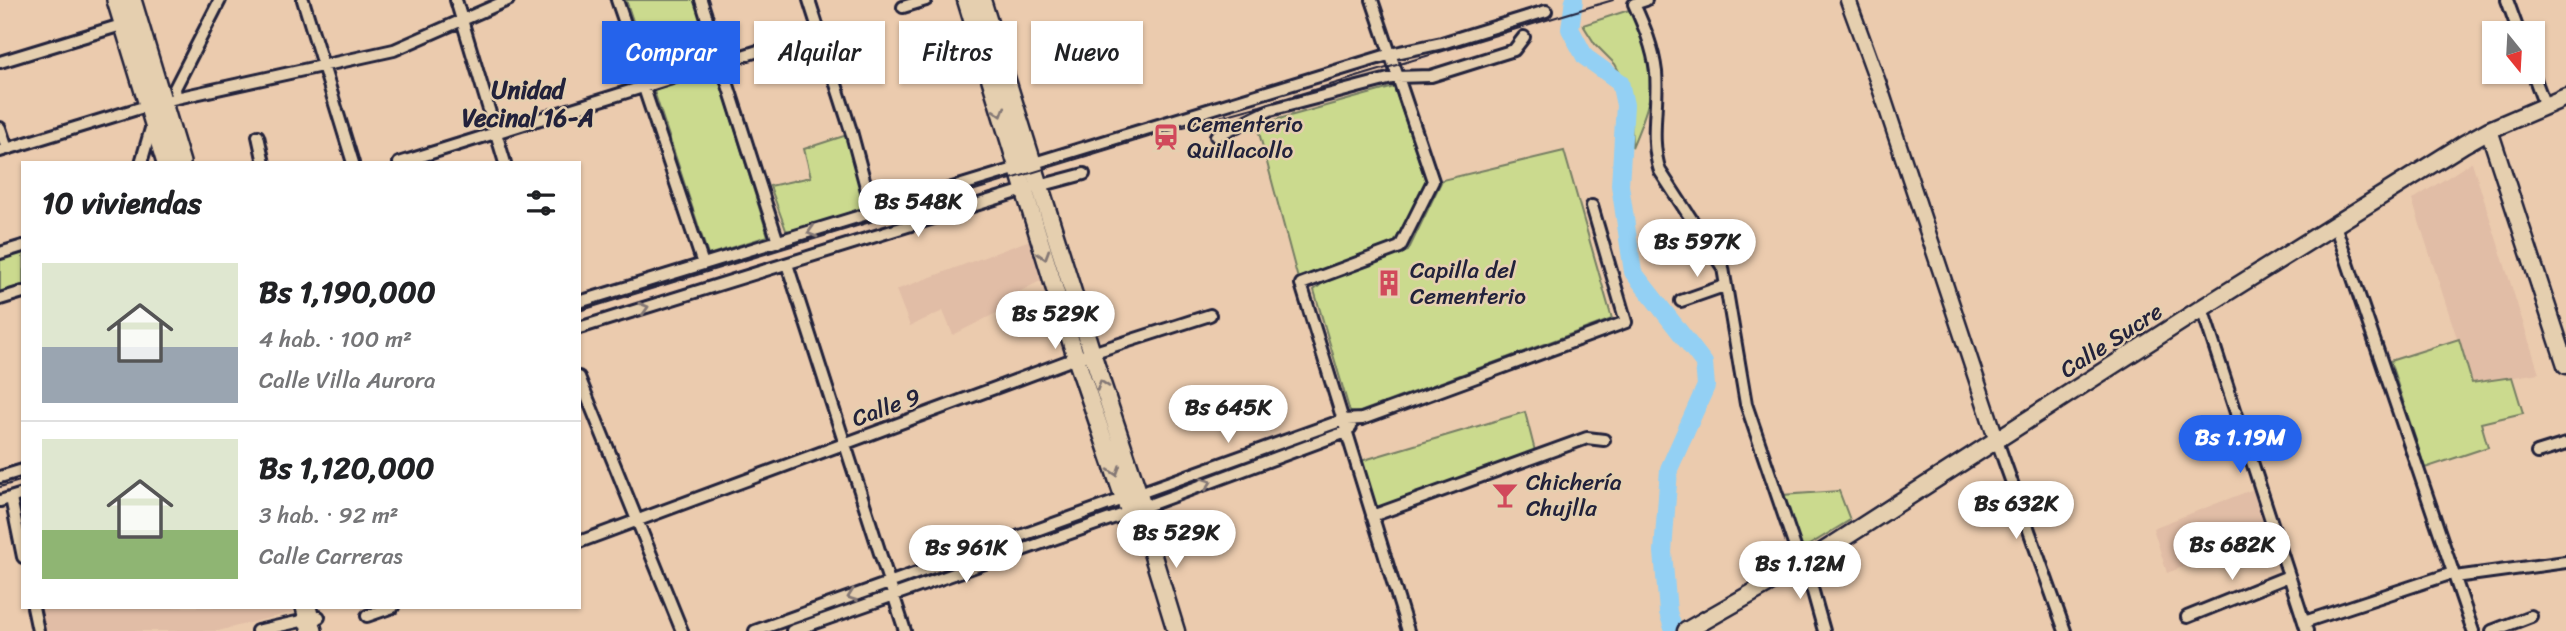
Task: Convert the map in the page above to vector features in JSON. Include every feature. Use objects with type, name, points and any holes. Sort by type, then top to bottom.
[{"type":"highway","points":[[117,0],[131,22],[179,161]]},
{"type":"highway","points":[[131,0],[131,22]]},
{"type":"highway","points":[[161,106],[167,161]]},
{"type":"main road","points":[[966,0],[1024,190],[1136,507],[1175,631]]},
{"type":"main road","points":[[982,0],[1041,185],[1084,356]]},
{"type":"main road","name":"Calle Sucre","points":[[1686,631],[1803,564],[2202,308],[2494,128],[2566,97]]},
{"type":"main road","points":[[2494,128],[2566,335]]},
{"type":"main road","points":[[2494,128],[2566,365]]},
{"type":"street","points":[[142,161],[161,106],[175,88],[220,0]]},
{"type":"street","points":[[303,0],[352,161]]},
{"type":"street","points":[[456,0],[464,19],[504,161]]},
{"type":"street","points":[[0,128],[4,150],[161,106],[394,50],[508,0]]},
{"type":"street","points":[[617,0],[624,21]]},
{"type":"street","points":[[701,0],[708,21]]},
{"type":"street","points":[[809,0],[816,21]]},
{"type":"street","points":[[903,7],[926,0]]},
{"type":"street","points":[[1372,0],[1433,181],[1400,247],[1301,284],[1408,631]]},
{"type":"street","points":[[1646,0],[1634,4],[1651,44],[1656,74],[1654,153],[1660,171],[1723,268],[1746,404],[1824,631]]},
{"type":"street","points":[[1848,0],[1997,441],[2065,631]]},
{"type":"street","points":[[2507,0],[2515,21]]},
{"type":"street","points":[[581,301],[1391,54],[1442,43],[1546,11]]},
{"type":"street","points":[[0,62],[131,22]]},
{"type":"street","points":[[1216,136],[1270,110],[1396,77],[1431,76],[1502,54],[1514,50],[1524,37]]},
{"type":"street","points":[[405,161],[495,131],[656,84]]},
{"type":"street","points":[[729,84],[778,242]]},
{"type":"street","points":[[836,84],[873,213]]},
{"type":"street","points":[[2537,84],[2545,106]]},
{"type":"street","points":[[644,88],[703,264]]},
{"type":"street","points":[[258,136],[264,161]]},
{"type":"street","points":[[581,327],[1024,190],[1084,174]]},
{"type":"street","points":[[755,631],[1136,507],[1362,419],[1626,322],[1592,206]]},
{"type":"street","points":[[2335,225],[2473,631]]},
{"type":"street","points":[[0,253],[21,247]]},
{"type":"street","points":[[787,264],[905,631]]},
{"type":"street","points":[[1681,301],[1724,286]]},
{"type":"street","points":[[0,299],[21,293]]},
{"type":"street","points":[[2202,308],[2305,626],[2454,575],[2566,562]]},
{"type":"street","name":"Calle 9","points":[[581,541],[1084,356],[1210,315]]},
{"type":"street","points":[[581,382],[682,631]]},
{"type":"street","points":[[1372,516],[1587,438],[1604,440]]},
{"type":"street","points":[[2537,453],[2566,444]]},
{"type":"street","points":[[0,477],[21,471]]},
{"type":"street","points":[[11,498],[21,547]]},
{"type":"street","points":[[2187,617],[2289,576]]},
{"type":"street","points":[[792,631],[892,588]]},
{"type":"street","points":[[33,609],[38,631]]},
{"type":"street","points":[[367,616],[387,609]]},
{"type":"street","points":[[2492,631],[2531,616]]},
{"type":"street","points":[[257,631],[314,619]]},
{"type":"shaded area","points":[[2472,162],[2539,373],[2472,384],[2412,200]]},
{"type":"shaded area","points":[[1030,240],[1042,280],[1017,293],[1012,305],[953,335],[943,311],[910,326],[896,290]]},
{"type":"shaded area","points":[[2254,489],[2269,534],[2167,573],[2153,528]]},
{"type":"shaded area","points":[[38,609],[294,609],[293,612],[218,631],[44,631]]},
{"type":"green space","points":[[626,0],[695,0],[702,21],[633,21]]},
{"type":"green space","points":[[1632,9],[1648,46],[1652,77],[1646,112],[1632,147],[1630,92],[1615,64],[1595,44],[1583,25]]},
{"type":"green space","points":[[676,84],[721,84],[768,236],[708,255],[654,91]]},
{"type":"green space","points":[[1394,87],[1426,181],[1394,244],[1298,279],[1257,125]]},
{"type":"green space","points":[[847,135],[867,209],[786,230],[770,186],[811,177],[804,149]]},
{"type":"green space","points":[[1564,151],[1612,319],[1357,413],[1350,412],[1314,290],[1347,271],[1408,251],[1442,180]]},
{"type":"green space","points":[[21,250],[21,286],[0,292],[0,256]]},
{"type":"green space","points":[[2459,339],[2472,383],[2512,377],[2523,413],[2481,423],[2488,447],[2425,468],[2390,361]]},
{"type":"green space","points":[[1525,412],[1535,451],[1376,509],[1361,461]]},
{"type":"green space","points":[[1839,491],[1850,520],[1801,550],[1782,495]]},
{"type":"waterway","points":[[1574,0],[1570,29],[1585,57],[1620,82],[1625,105],[1620,185],[1633,272],[1704,363],[1706,386],[1669,469],[1663,552],[1668,612],[1674,631]]},
{"type":"waterway","points":[[1152,580],[1166,627]]},
{"type":"waterway","points":[[2051,608],[2059,631]]},
{"type":"tram line","points":[[581,310],[1165,132],[1613,0]]},
{"type":"tram line","points":[[0,487],[21,481]]},
{"type":"place","name":"Cementerio Quillacollo","points":[[1166,137]]},
{"type":"place","name":"Capilla del Cementerio","points":[[1389,283]]},
{"type":"place","name":"Chichería Chujlla","points":[[1505,495]]},
{"type":"district","name":"Unidad Vecinal 16-A","points":[[528,104]]}]
